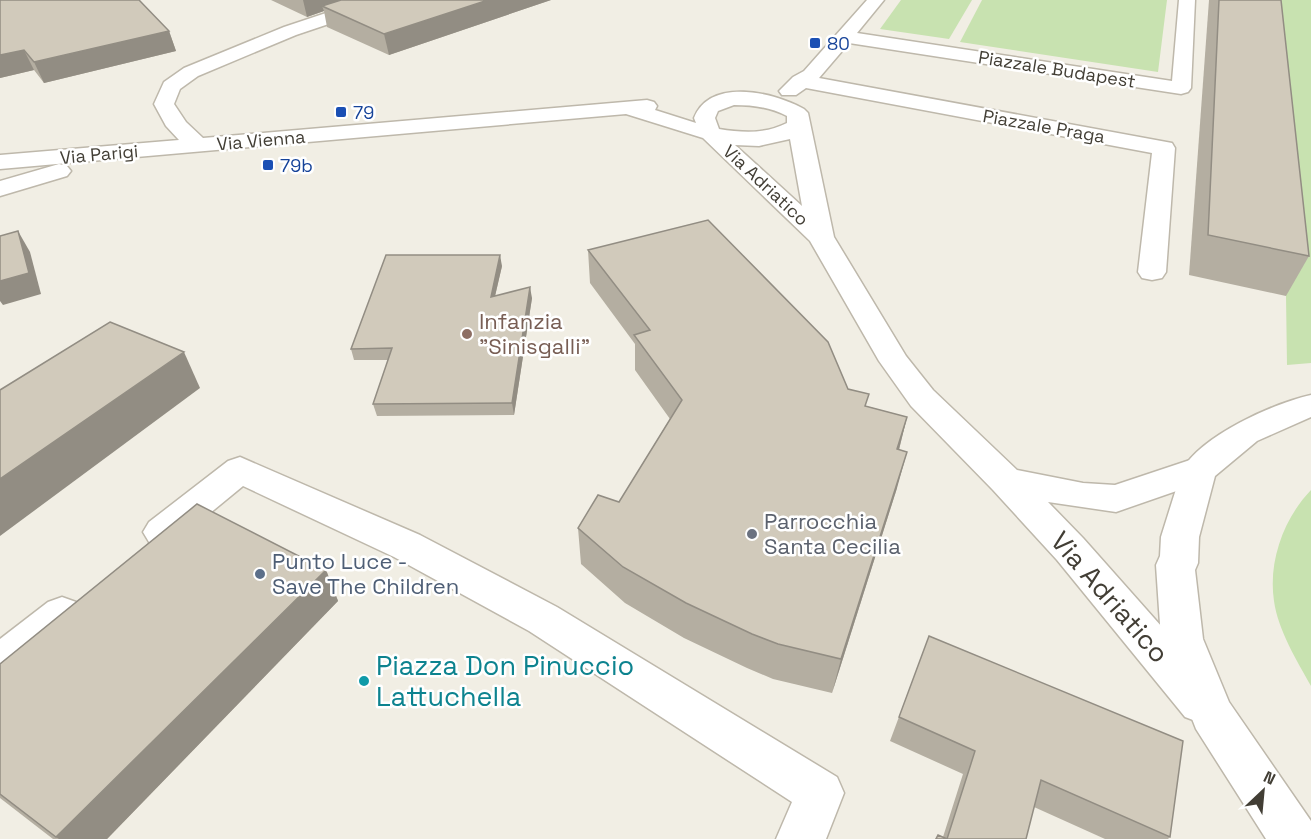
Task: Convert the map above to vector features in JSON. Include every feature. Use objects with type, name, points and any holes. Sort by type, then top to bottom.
[{"type":"street","name":"Via Vienna","points":[[382,0],[290,31],[191,72],[171,86],[164,104],[169,116],[198,146],[732,99]]},
{"type":"street","points":[[777,102],[800,81],[811,75],[876,0]]},
{"type":"street","name":"Piazzale Budapest","points":[[846,37],[1181,88],[1187,0]]},
{"type":"street","name":"Piazzale Praga","points":[[800,81],[1164,148],[1152,272]]},
{"type":"street","name":"Via Adriatico","points":[[821,237],[797,113],[777,102],[757,98],[732,99],[705,110],[705,123],[710,133],[821,237],[894,361],[922,398],[1006,481],[1070,549],[1212,715],[1294,839]]},
{"type":"street","name":"Via Vienna","points":[[625,107],[710,133]]},
{"type":"street","name":"Via Adriatico","points":[[710,133],[743,140],[761,140],[777,137],[798,126]]},
{"type":"street","name":"Via Parigi","points":[[0,162],[198,146]]},
{"type":"street","points":[[0,189],[126,152]]},
{"type":"street","name":"Via Adriatico","points":[[1006,481],[1083,496],[1116,499],[1199,470],[1245,433],[1294,410],[1311,406]]},
{"type":"street","points":[[138,552],[240,470],[407,546],[543,619],[820,793],[801,839]]},
{"type":"street","name":"Via Adriatico","points":[[1199,470],[1180,537],[1179,563],[1175,566],[1182,639],[1212,715]]},
{"type":"street","points":[[0,664],[92,589]]},
{"type":"green space","points":[[901,0],[972,0],[949,39],[880,29]]},
{"type":"green space","points":[[982,0],[1167,0],[1158,72],[960,42]]},
{"type":"green space","points":[[1264,0],[1311,0],[1311,363],[1287,365],[1286,296]]},
{"type":"green space","points":[[1311,490],[1311,686],[1289,645],[1276,612],[1273,571],[1286,527],[1301,501]]},
{"type":"building","points":[[0,0],[139,0],[169,31],[34,62],[24,50],[0,55]]},
{"type":"building","points":[[341,0],[488,0],[384,34],[322,6]]},
{"type":"building","points":[[1219,0],[1281,0],[1309,256],[1208,235]]},
{"type":"building","name":"Parrocchia Santa Cecilia","points":[[708,220],[828,342],[848,389],[869,394],[865,406],[907,417],[897,449],[907,452],[841,659],[778,644],[686,603],[623,567],[578,528],[598,495],[619,502],[682,400],[634,335],[650,330],[588,250]]},
{"type":"building","points":[[18,231],[29,273],[0,281],[0,236]]},
{"type":"building","points":[[386,255],[500,255],[491,297],[530,287],[512,403],[373,404],[392,348],[351,349]]},
{"type":"building","points":[[110,322],[184,352],[0,479],[0,390]]},
{"type":"building","points":[[197,504],[326,570],[56,837],[0,794],[0,664]]},
{"type":"building","points":[[929,636],[1183,741],[1170,837],[1041,780],[1026,839],[947,839],[975,751],[899,717]]},
{"type":"place","name":"80","points":[[815,43]]},
{"type":"place","name":"79","points":[[341,112]]},
{"type":"place","name":"79b","points":[[268,165]]},
{"type":"place","name":"Infanzia \"Sinisgalli\"","points":[[467,334]]},
{"type":"place","name":"Parrocchia Santa Cecilia","points":[[752,534]]},
{"type":"place","name":"Punto Luce - Save The Children","points":[[260,574]]},
{"type":"place","name":"Piazza Don Pinuccio Lattuchella","points":[[364,681]]}]
